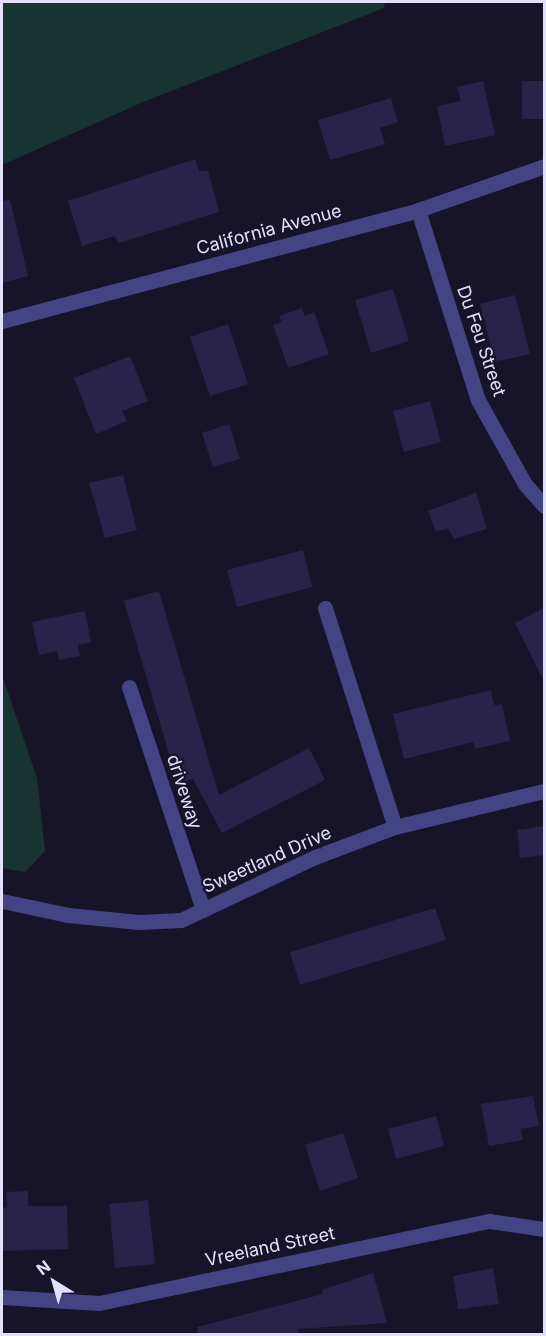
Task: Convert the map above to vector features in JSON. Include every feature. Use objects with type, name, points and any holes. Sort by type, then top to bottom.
[{"type":"street","name":"California Avenue","points":[[2,321],[418,210],[544,166]]},
{"type":"street","name":"Du Feu Street","points":[[418,210],[478,400],[525,484],[544,506]]},
{"type":"street","points":[[325,608],[395,827]]},
{"type":"street","name":"driveway","points":[[129,687],[203,910]]},
{"type":"street","name":"Sweetland Drive","points":[[2,901],[68,915],[139,922],[182,920],[315,857],[395,827],[544,791]]},
{"type":"street","name":"Vreeland Street","points":[[2,1297],[99,1303],[489,1221],[544,1229]]},
{"type":"green space","points":[[2,2],[385,2],[384,8],[143,102],[2,165]]},
{"type":"green space","points":[[2,675],[37,778],[45,851],[25,872],[2,868]]},
{"type":"building","points":[[483,81],[495,135],[445,146],[437,106],[461,101],[457,87]]},
{"type":"building","points":[[522,81],[544,81],[544,119],[522,119]]},
{"type":"building","points":[[391,98],[398,122],[380,128],[385,144],[330,160],[318,120]]},
{"type":"building","points":[[195,159],[199,171],[208,171],[219,212],[119,243],[114,236],[82,246],[68,201]]},
{"type":"building","points":[[10,200],[28,276],[2,283],[2,201]]},
{"type":"building","points":[[393,289],[409,341],[371,353],[355,300]]},
{"type":"building","points":[[515,295],[530,354],[495,362],[480,304]]},
{"type":"building","points":[[302,308],[305,316],[314,312],[329,354],[288,368],[273,325],[282,322],[279,316]]},
{"type":"building","points":[[228,324],[248,384],[210,396],[190,337]]},
{"type":"building","points":[[130,356],[148,401],[122,411],[127,421],[96,434],[74,378]]},
{"type":"building","points":[[430,401],[441,442],[404,452],[393,411]]},
{"type":"building","points":[[229,424],[240,459],[213,467],[202,433]]},
{"type":"building","points":[[123,475],[137,530],[105,538],[89,483]]},
{"type":"building","points":[[476,493],[487,529],[454,539],[448,528],[436,532],[428,511]]},
{"type":"building","points":[[303,550],[312,587],[237,607],[227,570]]},
{"type":"building","points":[[159,591],[219,795],[309,748],[325,780],[222,833],[193,779],[178,784],[124,601]]},
{"type":"building","points":[[544,608],[544,681],[515,623]]},
{"type":"building","points":[[85,611],[91,642],[78,645],[80,656],[59,660],[57,651],[39,655],[32,622]]},
{"type":"building","points":[[491,690],[494,705],[502,704],[510,741],[475,749],[473,742],[404,759],[393,714]]},
{"type":"building","points":[[544,826],[544,855],[520,858],[517,830]]},
{"type":"building","points":[[435,908],[446,940],[300,985],[290,952]]},
{"type":"building","points":[[533,1096],[539,1126],[521,1129],[523,1140],[489,1146],[481,1104]]},
{"type":"building","points":[[436,1116],[444,1146],[396,1159],[388,1129]]},
{"type":"building","points":[[343,1133],[358,1178],[320,1191],[305,1145]]},
{"type":"building","points":[[28,1191],[28,1206],[67,1206],[68,1249],[2,1251],[2,1208],[7,1207],[6,1192]]},
{"type":"building","points":[[148,1200],[155,1264],[115,1268],[109,1204]]},
{"type":"building","points":[[493,1268],[499,1304],[458,1309],[453,1276]]},
{"type":"building","points":[[373,1273],[387,1323],[298,1329],[300,1335],[198,1335],[197,1327],[323,1294],[322,1290]]}]
